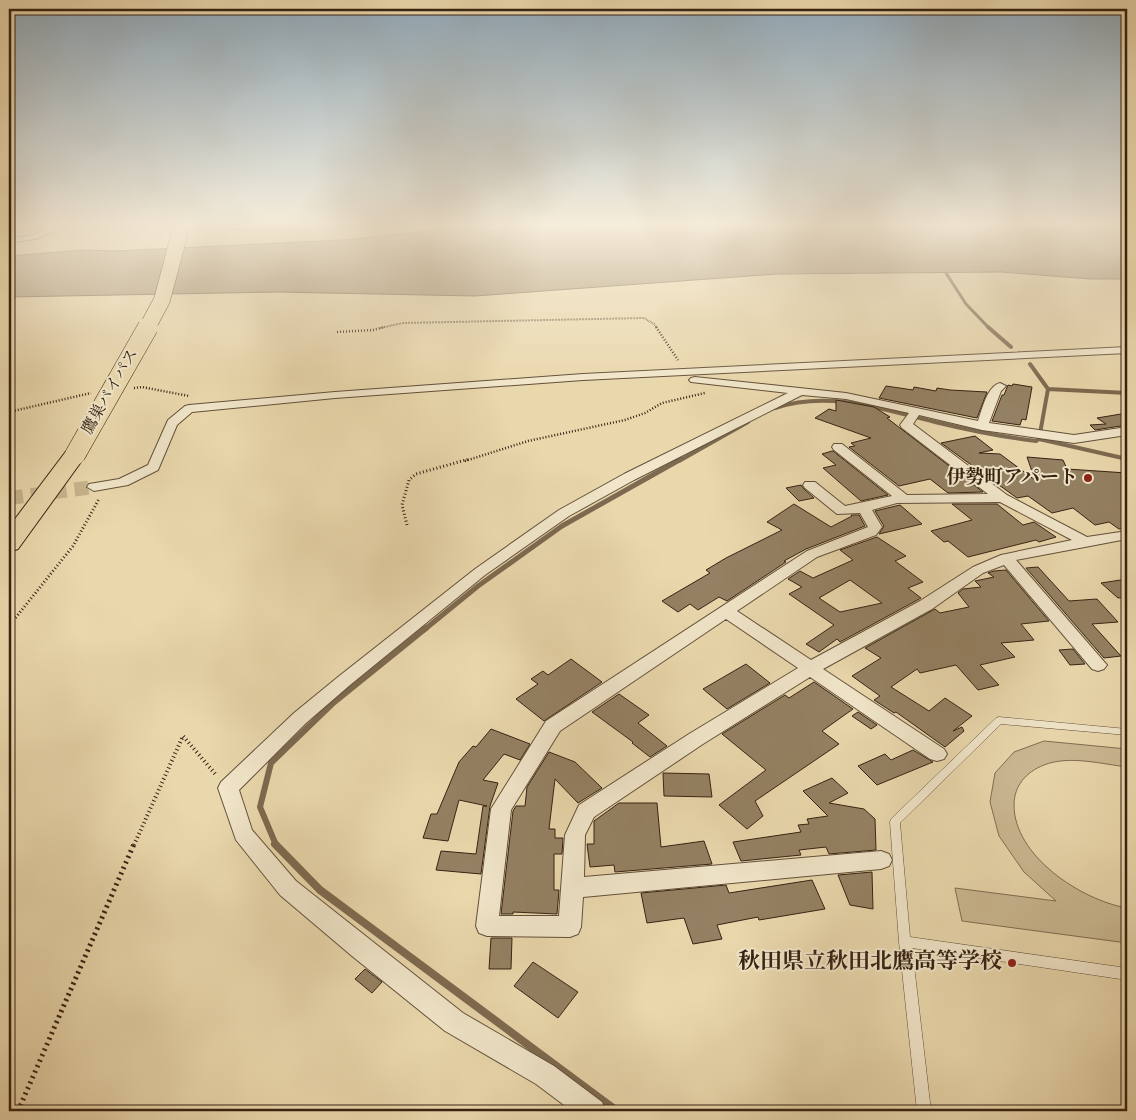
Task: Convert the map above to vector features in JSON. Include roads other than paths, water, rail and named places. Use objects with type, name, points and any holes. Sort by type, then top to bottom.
[{"type":"highway","name":"鷹巣バイパス","points":[[9,544],[75,454],[134,356],[162,300],[168,276]]},
{"type":"street","points":[[94,487],[123,482],[153,467],[172,423],[189,409],[248,402],[522,381],[842,363],[1127,350]]},
{"type":"street","points":[[654,375],[846,396],[913,415],[1074,439],[1127,431]]},
{"type":"street","points":[[982,426],[996,390],[1000,386]]},
{"type":"street","points":[[593,1111],[545,1075],[454,1022],[288,888],[243,834],[228,788],[300,718],[344,680],[480,572],[564,513],[629,477],[799,392]]},
{"type":"street","points":[[913,415],[906,425],[924,437],[935,449],[1002,498],[1043,518],[1084,542]]},
{"type":"street","points":[[838,447],[904,499]]},
{"type":"street","points":[[810,484],[842,511],[904,499],[1002,498]]},
{"type":"street","points":[[864,508],[875,527],[871,532],[812,554],[553,726],[501,809],[486,926],[570,927],[575,835],[586,811],[696,738],[811,668],[926,605],[978,570],[1006,558],[1127,535]]},
{"type":"street","points":[[1006,558],[1098,665]]},
{"type":"street","points":[[727,612],[937,754]]},
{"type":"street","points":[[573,888],[881,860]]},
{"type":"lane","points":[[924,1111],[905,942],[895,822],[999,720],[1127,732]]},
{"type":"lane","points":[[905,942],[1127,974]]},
{"type":"waterway","points":[[948,276],[966,304],[988,327]]},
{"type":"waterway","points":[[988,327],[1011,347]]},
{"type":"waterway","points":[[1030,364],[1048,389]]},
{"type":"waterway","points":[[1039,439],[1048,389]]},
{"type":"waterway","points":[[1048,389],[1127,393]]},
{"type":"waterway","points":[[775,408],[815,401],[855,403],[972,430],[1036,441],[1039,439]]},
{"type":"waterway","points":[[679,461],[748,422]]},
{"type":"waterway","points":[[1039,439],[1127,459]]},
{"type":"waterway","points":[[424,630],[478,586],[562,526],[681,459]]},
{"type":"waterway","points":[[276,845],[260,807],[271,763],[332,704],[426,628]]},
{"type":"waterway","points":[[275,844],[320,890],[617,1111]]},
{"type":"tunnel","points":[[9,498],[94,487]]},
{"type":"place","name":"伊勢町アパート","points":[[1088,478]]},
{"type":"place","name":"秋田県立秋田北鷹高等学校","points":[[1012,963]]}]
